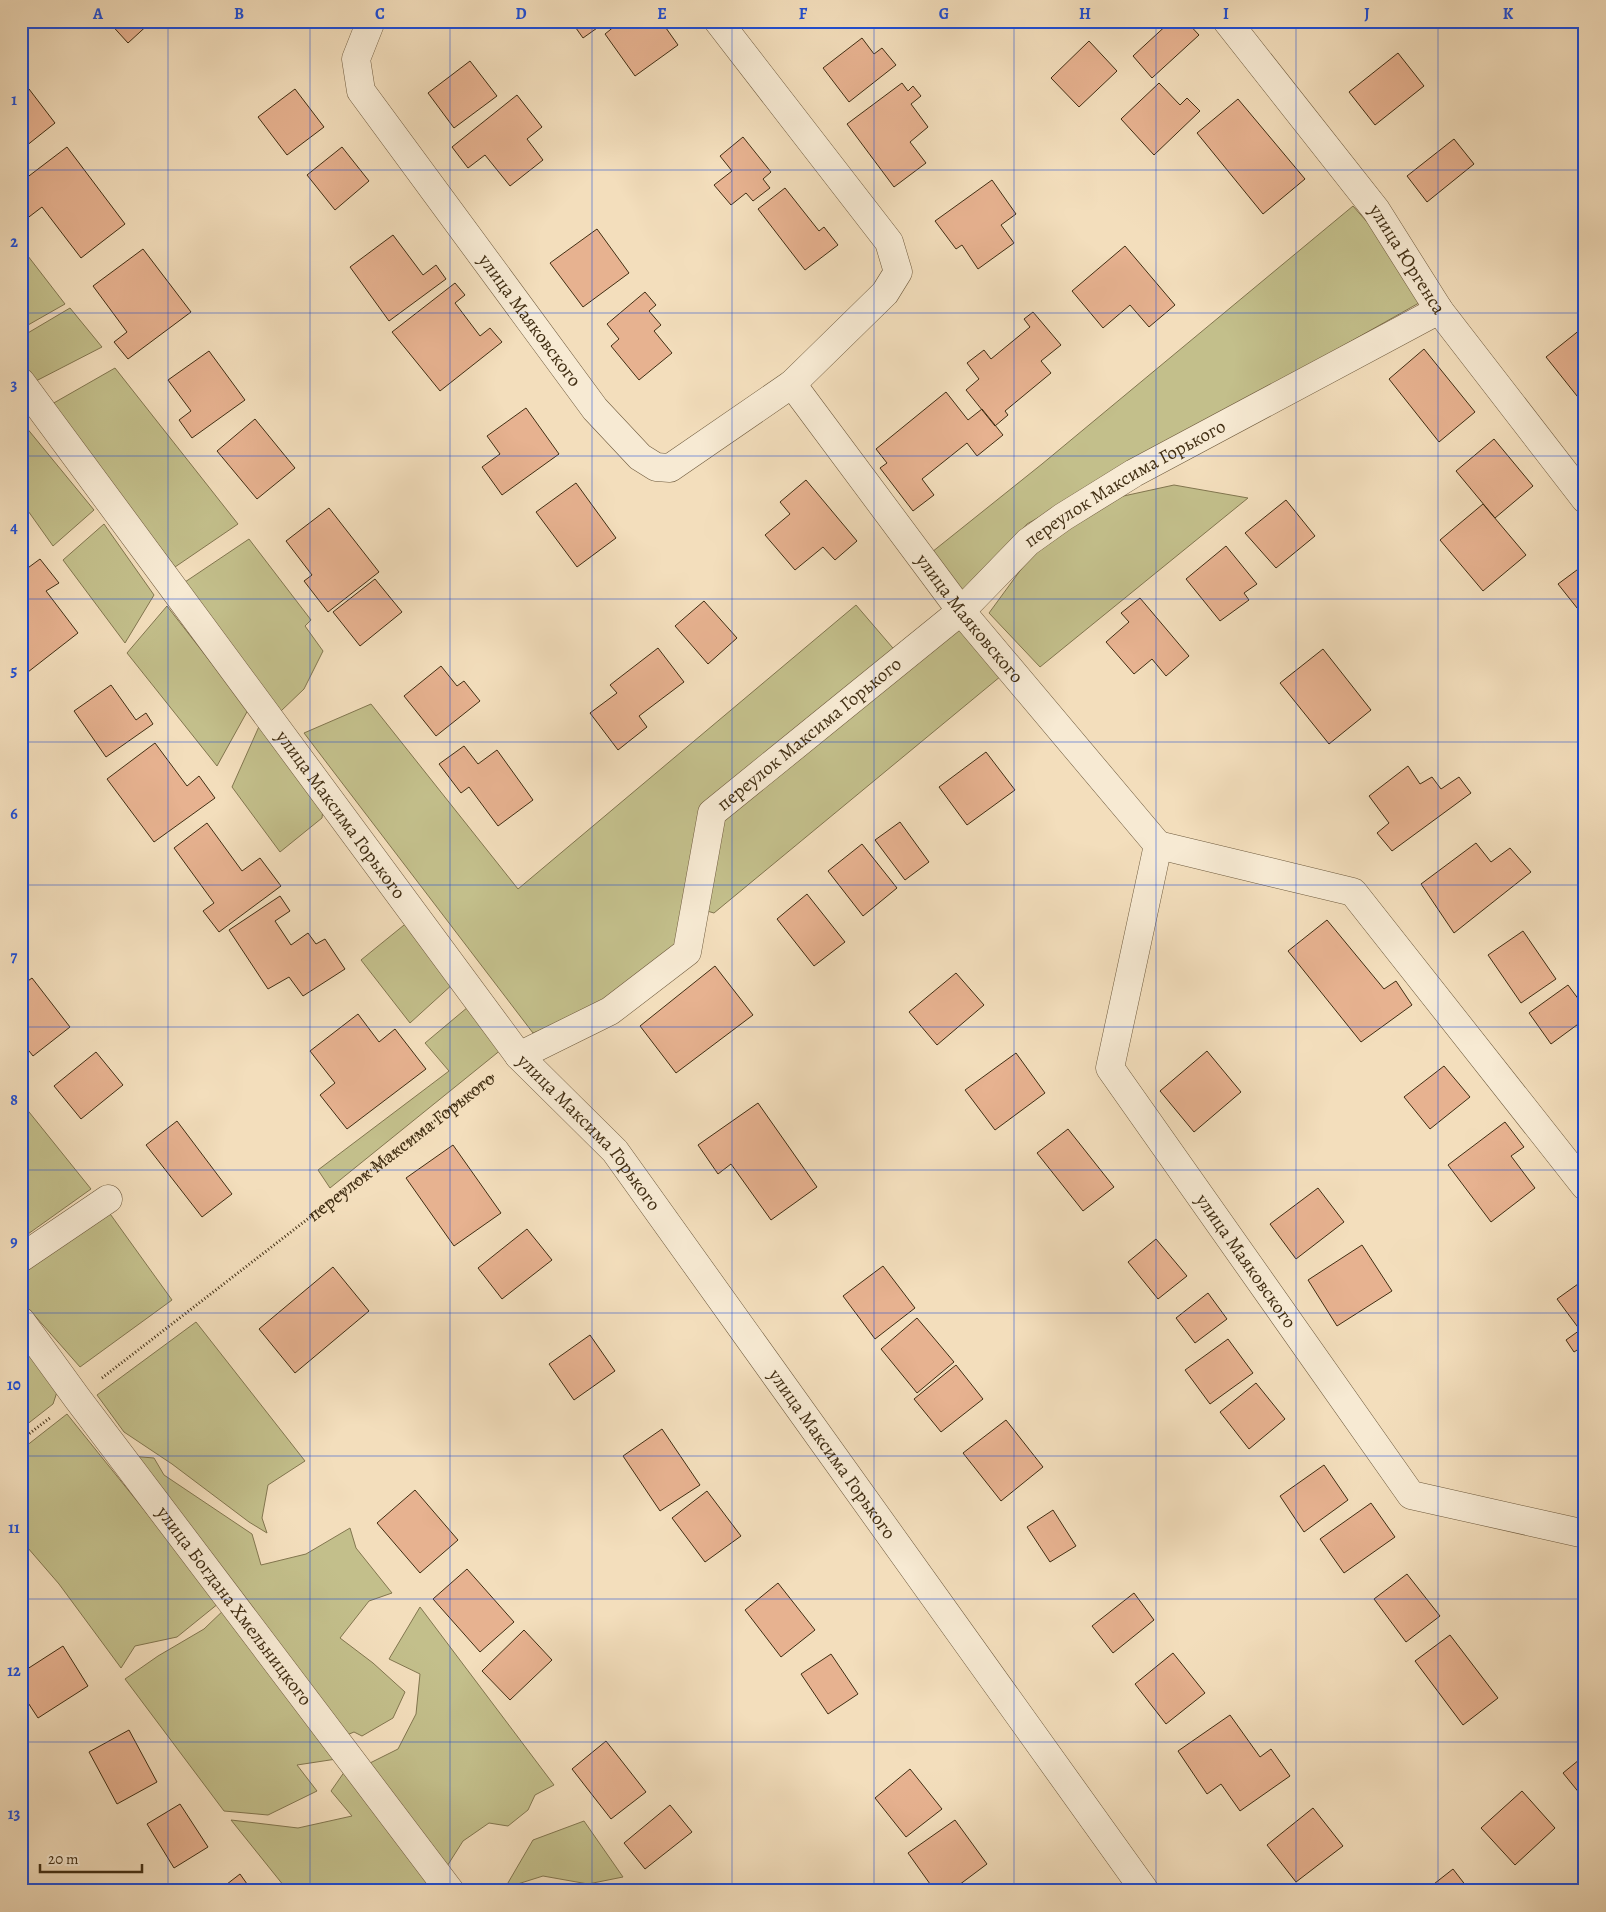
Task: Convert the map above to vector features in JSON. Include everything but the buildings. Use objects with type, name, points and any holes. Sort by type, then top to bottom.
[{"type":"street","name":"улица Маяковского","points":[[371,21],[356,60],[361,91],[595,408],[640,457],[656,467],[670,468],[792,384],[885,293],[898,272],[889,242],[718,21]]},
{"type":"street","name":"улица Юргенса","points":[[1227,21],[1376,210],[1439,310],[1585,499]]},
{"type":"street","name":"переулок Максима Горького","points":[[519,1056],[610,1011],[688,952],[712,813],[961,611],[1028,542],[1063,517],[1134,473],[1439,310]]},
{"type":"street","name":"улица Максима Горького","points":[[21,382],[519,1056],[615,1151],[1145,1891]]},
{"type":"street","name":"улица Маяковского","points":[[792,384],[961,611],[1158,845],[1110,1068],[1411,1495],[1585,1534]]},
{"type":"street","points":[[1158,845],[1352,892],[1585,1186]]},
{"type":"street","points":[[21,1258],[108,1199]]},
{"type":"street","name":"улица Богдана Хмельницкого","points":[[21,1321],[77,1398],[450,1891]]},
{"type":"path","name":"переулок Максима Горького","points":[[21,1440],[519,1056]]},
{"type":"shaded area","points":[[1353,206],[1396,255],[1426,299],[1027,524],[963,597],[932,552],[1042,464]]},
{"type":"shaded area","points":[[21,247],[65,304],[21,329]]},
{"type":"shaded area","points":[[70,308],[102,347],[34,382],[21,366],[21,337]]},
{"type":"shaded area","points":[[115,368],[238,524],[175,567],[52,404]]},
{"type":"shaded area","points":[[21,421],[94,510],[53,546],[21,501]]},
{"type":"shaded area","points":[[1174,485],[1248,498],[1040,667],[989,613],[1033,553],[1068,524],[1119,497]]},
{"type":"shaded area","points":[[104,524],[154,595],[125,643],[63,560]]},
{"type":"shaded area","points":[[249,539],[311,620],[305,626],[323,651],[304,689],[281,711],[185,582]]},
{"type":"shaded area","points":[[856,605],[898,654],[705,805],[681,944],[615,996],[577,1017],[533,1033],[304,733],[371,704],[518,889]]},
{"type":"shaded area","points":[[167,606],[248,710],[217,766],[127,653]]},
{"type":"shaded area","points":[[952,621],[1001,676],[714,913],[707,911],[727,806]]},
{"type":"shaded area","points":[[261,722],[324,799],[322,818],[280,852],[232,787]]},
{"type":"shaded area","points":[[409,921],[454,983],[410,1023],[361,960]]},
{"type":"shaded area","points":[[468,1007],[502,1049],[330,1188],[318,1170],[449,1071],[425,1043]]},
{"type":"shaded area","points":[[21,1102],[91,1189],[21,1239]]},
{"type":"shaded area","points":[[108,1211],[172,1300],[80,1367],[21,1300],[21,1274]]},
{"type":"shaded area","points":[[196,1322],[305,1461],[268,1485],[262,1518],[267,1533],[249,1522],[172,1464],[124,1432],[97,1395]]},
{"type":"shaded area","points":[[21,1333],[58,1389],[53,1404],[21,1429]]},
{"type":"shaded area","points":[[67,1414],[219,1603],[177,1637],[135,1646],[121,1668],[59,1584],[21,1540],[21,1450]]},
{"type":"shaded area","points":[[130,1456],[154,1458],[164,1475],[252,1534],[261,1565],[306,1554],[350,1528],[356,1548],[392,1593],[369,1601],[340,1638],[373,1663],[405,1692],[393,1718],[362,1736],[354,1732],[342,1737]]},
{"type":"shaded area","points":[[228,1606],[343,1758],[297,1765],[317,1791],[268,1815],[224,1811],[125,1679],[158,1656],[204,1629]]},
{"type":"shaded area","points":[[420,1607],[554,1785],[535,1795],[528,1810],[508,1826],[489,1823],[463,1841],[444,1871],[364,1766],[398,1749],[416,1714],[420,1674],[389,1659]]},
{"type":"shaded area","points":[[345,1771],[442,1891],[288,1891],[231,1820],[298,1828],[352,1816],[331,1791]]},
{"type":"shaded area","points":[[584,1821],[623,1877],[588,1884],[543,1876],[505,1888],[533,1840]]}]
